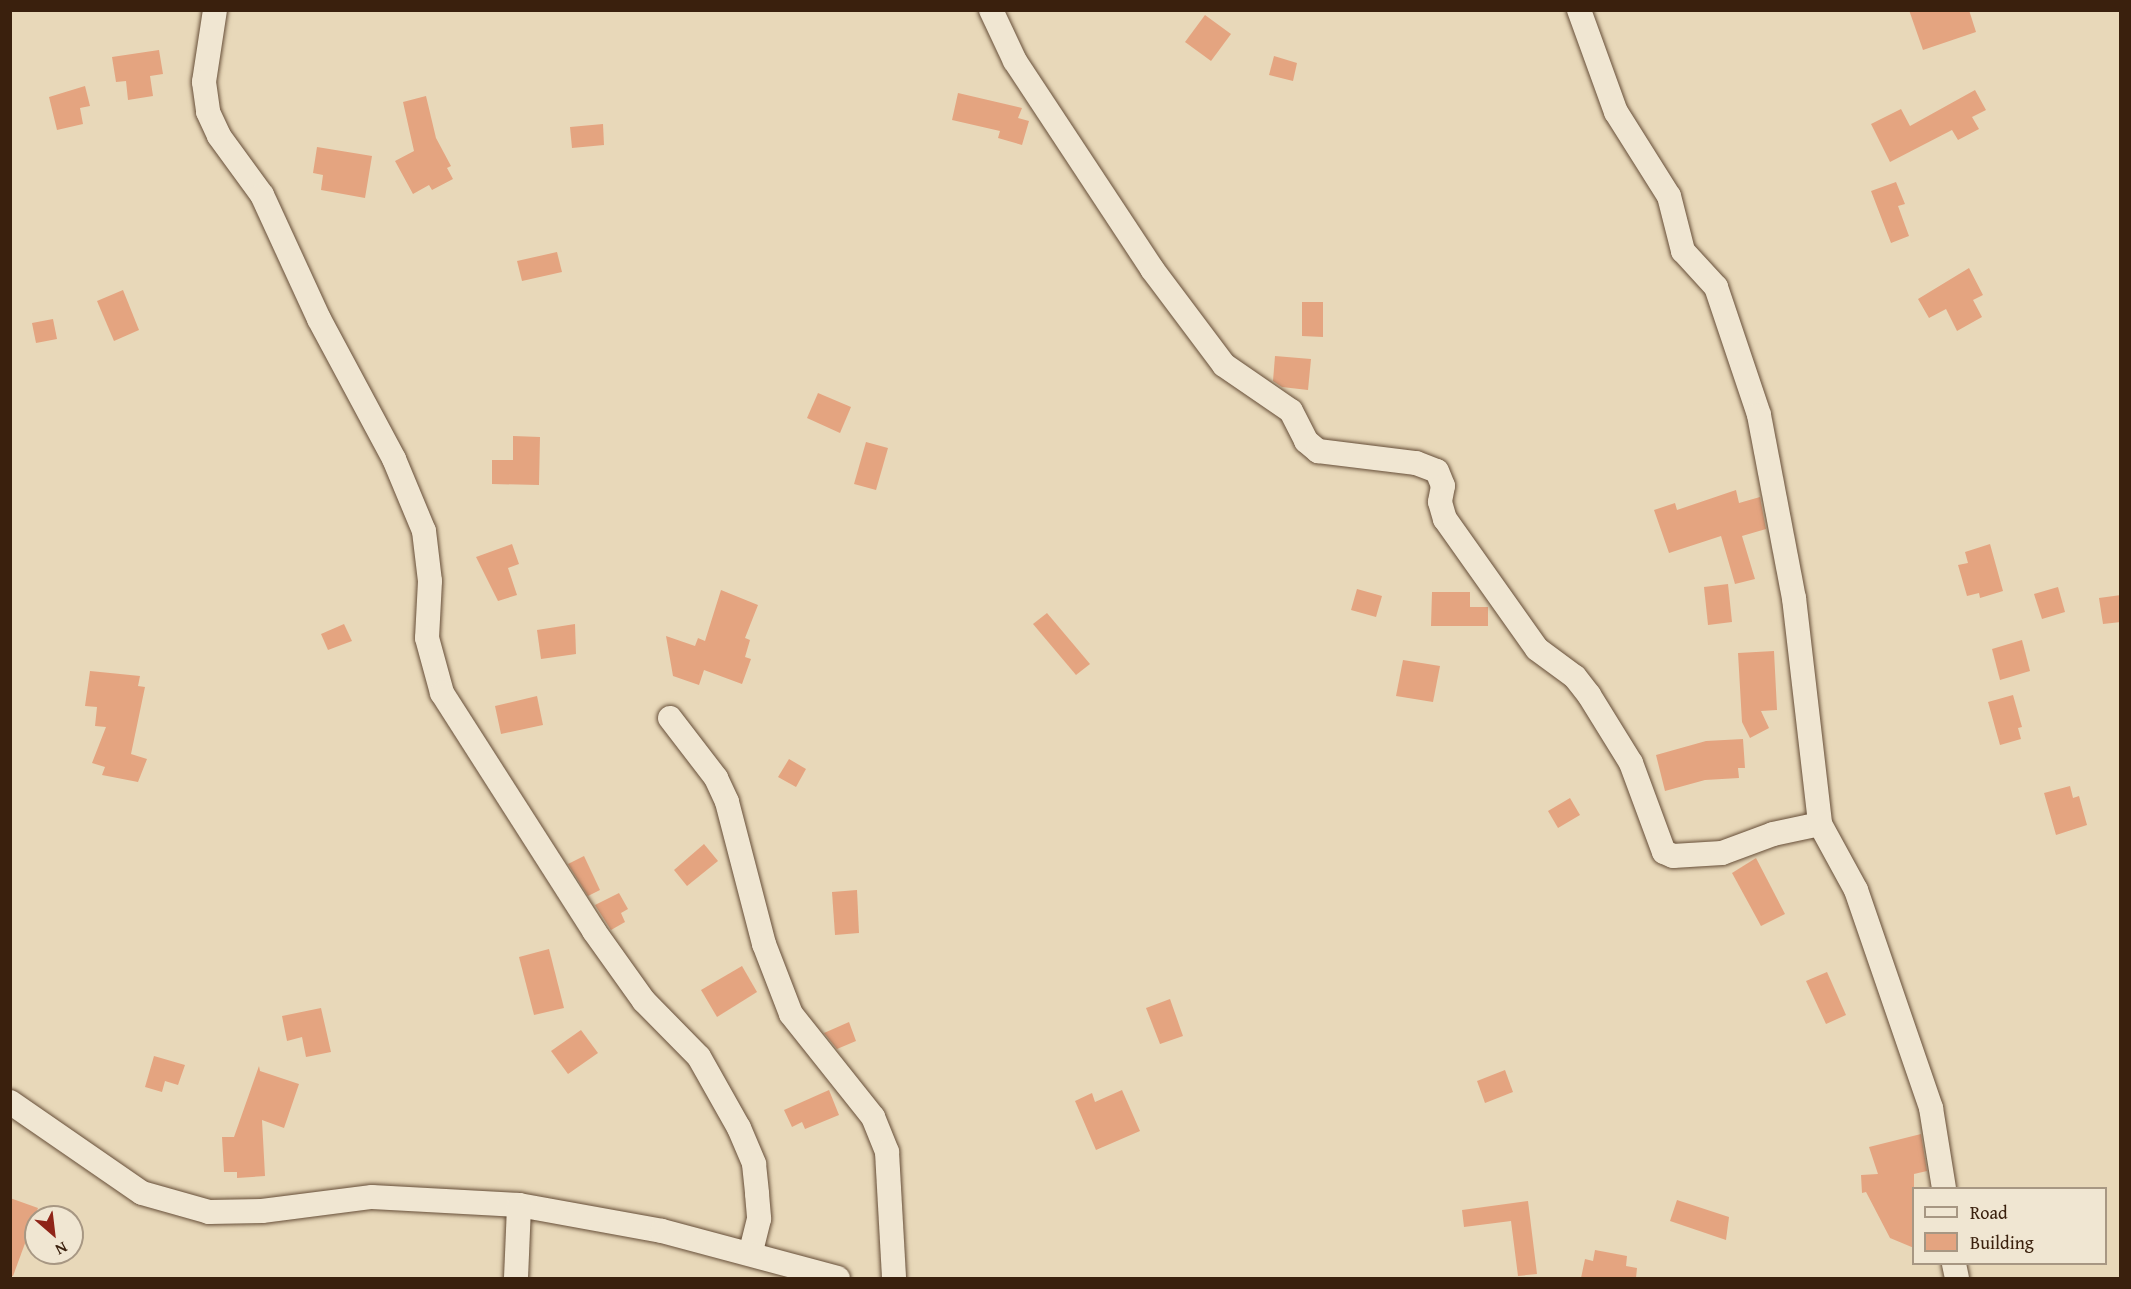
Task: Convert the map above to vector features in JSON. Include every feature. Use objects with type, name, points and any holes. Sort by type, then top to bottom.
[{"type":"street","points":[[215,10],[204,82],[208,112],[219,136],[262,195],[319,319],[394,459],[424,531],[430,581],[427,638],[442,693],[594,931],[644,1001],[699,1057],[739,1128],[754,1164],[757,1194],[759,1219],[751,1252]]},
{"type":"street","points":[[991,10],[1015,61],[1152,269],[1224,365],[1291,411],[1306,441],[1318,451],[1416,463],[1437,471],[1443,486],[1441,511],[1449,526],[1537,649],[1575,677],[1589,695],[1631,763],[1664,852],[1701,856],[1722,853],[1773,834],[1820,824]]},
{"type":"street","points":[[1579,10],[1616,112],[1670,195],[1683,250],[1716,287],[1759,416],[1794,598],[1820,824],[1856,890],[1936,1130],[1944,1187]]},
{"type":"street","points":[[670,718],[716,778],[727,802],[764,944],[791,1014],[873,1117],[884,1143],[891,1189],[894,1278]]},
{"type":"street","points":[[10,1102],[142,1193],[209,1212],[262,1211],[372,1197],[519,1205],[662,1231],[751,1252],[838,1278]]},
{"type":"street","points":[[516,1278],[519,1205]]},
{"type":"building","points":[[1909,10],[1969,10],[1976,32],[1923,50]]},
{"type":"building","points":[[1205,15],[1231,34],[1211,61],[1185,42]]},
{"type":"building","points":[[159,50],[163,74],[150,76],[153,96],[128,100],[126,81],[116,82],[112,57]]},
{"type":"building","points":[[1274,56],[1297,63],[1293,81],[1269,75]]},
{"type":"building","points":[[85,86],[90,106],[80,108],[83,124],[57,130],[49,97]]},
{"type":"building","points":[[1975,90],[1986,110],[1972,117],[1979,129],[1958,140],[1952,130],[1890,162],[1871,124],[1901,109],[1910,126]]},
{"type":"building","points":[[958,93],[1022,108],[1018,118],[1029,121],[1022,145],[998,138],[1000,131],[952,120]]},
{"type":"building","points":[[426,96],[436,138],[451,166],[447,168],[453,179],[432,190],[429,185],[413,194],[395,161],[414,151],[403,102]]},
{"type":"building","points":[[603,124],[604,145],[572,148],[570,127]]},
{"type":"building","points":[[317,147],[372,156],[365,198],[321,190],[323,175],[313,173]]},
{"type":"building","points":[[1896,182],[1905,204],[1898,206],[1909,236],[1891,243],[1871,191]]},
{"type":"building","points":[[557,252],[562,272],[522,281],[517,261]]},
{"type":"building","points":[[1969,268],[1983,295],[1973,300],[1982,317],[1957,331],[1946,309],[1929,318],[1918,299]]},
{"type":"building","points":[[123,290],[139,330],[114,341],[97,301]]},
{"type":"building","points":[[1302,302],[1323,302],[1323,337],[1302,336]]},
{"type":"building","points":[[53,319],[57,339],[36,343],[32,323]]},
{"type":"building","points":[[1275,356],[1311,359],[1308,390],[1282,387],[1273,381]]},
{"type":"building","points":[[818,393],[851,407],[840,433],[807,418]]},
{"type":"building","points":[[513,436],[540,437],[539,485],[492,484],[492,460],[513,460]]},
{"type":"building","points":[[866,442],[888,448],[876,490],[854,484]]},
{"type":"building","points":[[1736,490],[1739,503],[1760,497],[1766,529],[1742,536],[1755,579],[1735,584],[1721,536],[1669,553],[1654,510],[1675,503],[1677,510]]},
{"type":"building","points":[[512,544],[519,564],[508,568],[517,595],[498,601],[476,557]]},
{"type":"building","points":[[1990,544],[2003,591],[1980,598],[1979,593],[1967,596],[1958,565],[1968,563],[1965,552]]},
{"type":"building","points":[[1728,584],[1732,622],[1708,625],[1704,587]]},
{"type":"building","points":[[2058,587],[2065,612],[2042,619],[2034,594]]},
{"type":"building","points":[[1357,589],[1382,596],[1376,617],[1351,610]]},
{"type":"building","points":[[721,590],[758,605],[745,638],[750,640],[745,657],[751,659],[742,684],[704,670],[699,685],[673,676],[666,636],[695,646],[698,638],[705,641]]},
{"type":"building","points":[[1432,592],[1470,592],[1470,607],[1488,607],[1488,626],[1431,626]]},
{"type":"building","points":[[2121,595],[2121,622],[2103,624],[2099,598]]},
{"type":"building","points":[[1047,613],[1090,664],[1076,675],[1033,624]]},
{"type":"building","points":[[344,624],[352,641],[328,650],[321,634]]},
{"type":"building","points":[[575,624],[576,654],[541,659],[537,630]]},
{"type":"building","points":[[2022,640],[2030,671],[2000,680],[1992,649]]},
{"type":"building","points":[[1774,651],[1777,710],[1761,711],[1769,728],[1750,738],[1742,722],[1738,653]]},
{"type":"building","points":[[1403,660],[1440,666],[1433,702],[1396,696]]},
{"type":"building","points":[[90,671],[140,676],[138,686],[145,687],[131,754],[147,759],[138,782],[102,775],[105,767],[92,763],[106,727],[95,726],[97,707],[85,706]]},
{"type":"building","points":[[2013,695],[2022,727],[2018,728],[2021,739],[2000,745],[1988,702]]},
{"type":"building","points":[[537,696],[543,725],[501,734],[495,706]]},
{"type":"building","points":[[1743,739],[1745,768],[1738,768],[1739,778],[1705,780],[1665,791],[1656,755],[1706,741]]},
{"type":"building","points":[[789,759],[806,769],[796,787],[778,777]]},
{"type":"building","points":[[2070,786],[2073,798],[2079,796],[2087,825],[2056,835],[2044,793]]},
{"type":"building","points":[[1570,798],[1580,815],[1558,828],[1548,811]]},
{"type":"building","points":[[704,844],[718,861],[687,886],[674,870]]},
{"type":"building","points":[[584,856],[600,890],[588,896],[568,864]]},
{"type":"building","points":[[1756,858],[1785,914],[1761,926],[1732,873]]},
{"type":"building","points":[[857,890],[859,933],[835,935],[832,892]]},
{"type":"building","points":[[619,893],[628,909],[621,913],[625,922],[611,930],[595,905]]},
{"type":"building","points":[[549,949],[564,1008],[534,1015],[519,957]]},
{"type":"building","points":[[742,966],[757,992],[717,1017],[701,990]]},
{"type":"building","points":[[1827,972],[1846,1015],[1826,1024],[1806,981]]},
{"type":"building","points":[[1170,999],[1183,1036],[1160,1044],[1146,1008]]},
{"type":"building","points":[[321,1008],[331,1052],[306,1057],[302,1037],[287,1041],[282,1016]]},
{"type":"building","points":[[849,1022],[856,1041],[837,1049],[824,1033]]},
{"type":"building","points":[[581,1030],[598,1053],[568,1074],[551,1051]]},
{"type":"building","points":[[154,1056],[185,1065],[178,1085],[165,1081],[162,1092],[145,1087]]},
{"type":"building","points":[[259,1066],[260,1071],[299,1084],[284,1128],[262,1120],[265,1176],[237,1178],[237,1172],[224,1172],[222,1137],[234,1137]]},
{"type":"building","points":[[1505,1070],[1513,1092],[1485,1103],[1477,1081]]},
{"type":"building","points":[[829,1090],[839,1115],[805,1129],[802,1122],[792,1127],[784,1110]]},
{"type":"building","points":[[1122,1090],[1140,1131],[1096,1150],[1075,1101],[1092,1093],[1095,1102]]},
{"type":"building","points":[[1921,1134],[1927,1171],[1914,1174],[1912,1247],[1890,1238],[1866,1192],[1862,1193],[1861,1175],[1878,1174],[1869,1147]]},
{"type":"building","points":[[10,1198],[30,1205],[24,1205],[24,1246],[13,1276],[10,1276]]},
{"type":"building","points":[[1677,1200],[1729,1217],[1726,1240],[1670,1221]]},
{"type":"building","points":[[1528,1201],[1537,1274],[1518,1276],[1511,1221],[1464,1227],[1462,1210]]},
{"type":"building","points":[[1595,1250],[1627,1256],[1626,1266],[1637,1268],[1636,1278],[1581,1278],[1585,1259],[1593,1261]]}]
